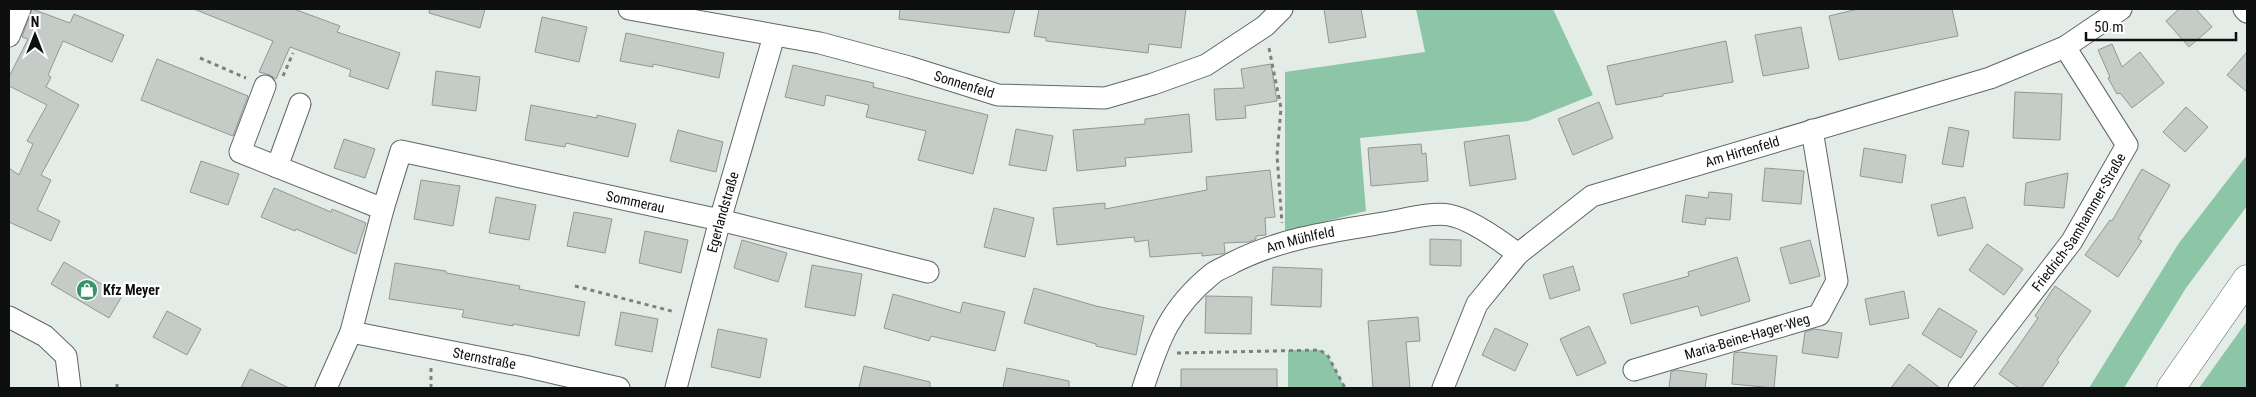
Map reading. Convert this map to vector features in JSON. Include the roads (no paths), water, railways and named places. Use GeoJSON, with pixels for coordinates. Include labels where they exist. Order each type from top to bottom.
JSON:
{"type":"FeatureCollection","features":[{"type":"Feature","properties":{"kind":"street"},"geometry":{"type":"LineString","coordinates":[[9,36],[20,9]]}},
{"type":"Feature","properties":{"kind":"street","name":"Sonnenfeld"},"geometry":{"type":"LineString","coordinates":[[629,9],[838,48],[909,67],[998,95],[1105,98],[1153,84],[1206,65],[1265,26],[1282,9]]}},
{"type":"Feature","properties":{"kind":"street","name":"Am Hirtenfeld"},"geometry":{"type":"LineString","coordinates":[[1443,388],[1477,304],[1518,254],[1592,196],[1990,78],[2065,47],[2121,9]]}},
{"type":"Feature","properties":{"kind":"street"},"geometry":{"type":"LineString","coordinates":[[2244,9],[2247,12]]}},
{"type":"Feature","properties":{"kind":"street","name":"Egerlandstraße"},"geometry":{"type":"LineString","coordinates":[[676,388],[720,220],[774,36]]}},
{"type":"Feature","properties":{"kind":"street","name":"Friedrich-Samhammer-Straße"},"geometry":{"type":"LineString","coordinates":[[1959,388],[2072,241],[2126,145],[2065,47]]}},
{"type":"Feature","properties":{"kind":"street"},"geometry":{"type":"LineString","coordinates":[[273,85],[240,152],[383,209]]}},
{"type":"Feature","properties":{"kind":"street"},"geometry":{"type":"LineString","coordinates":[[277,167],[300,104]]}},
{"type":"Feature","properties":{"kind":"street","name":"Maria-Beine-Hager-Weg"},"geometry":{"type":"LineString","coordinates":[[1634,370],[1819,315],[1837,280],[1812,130]]}},
{"type":"Feature","properties":{"kind":"street","name":"Sommerau"},"geometry":{"type":"LineString","coordinates":[[326,388],[350,332],[383,209],[402,150],[720,220],[928,272]]}},
{"type":"Feature","properties":{"kind":"street","name":"Am Mühlfeld"},"geometry":{"type":"LineString","coordinates":[[1143,388],[1163,332],[1184,301],[1214,273],[1248,255],[1330,231],[1419,217],[1449,215],[1487,232],[1518,254]]}},
{"type":"Feature","properties":{"kind":"street"},"geometry":{"type":"LineString","coordinates":[[2170,388],[2247,280]]}},
{"type":"Feature","properties":{"kind":"street"},"geometry":{"type":"LineString","coordinates":[[9,317],[45,336],[66,356],[70,388]]}},
{"type":"Feature","properties":{"kind":"street","name":"Sternstraße"},"geometry":{"type":"LineString","coordinates":[[350,332],[524,366],[618,388]]}},
{"type":"Feature","properties":{"kind":"place","name":"Kfz Meyer"},"geometry":{"type":"Point","coordinates":[87,290]}}]}
